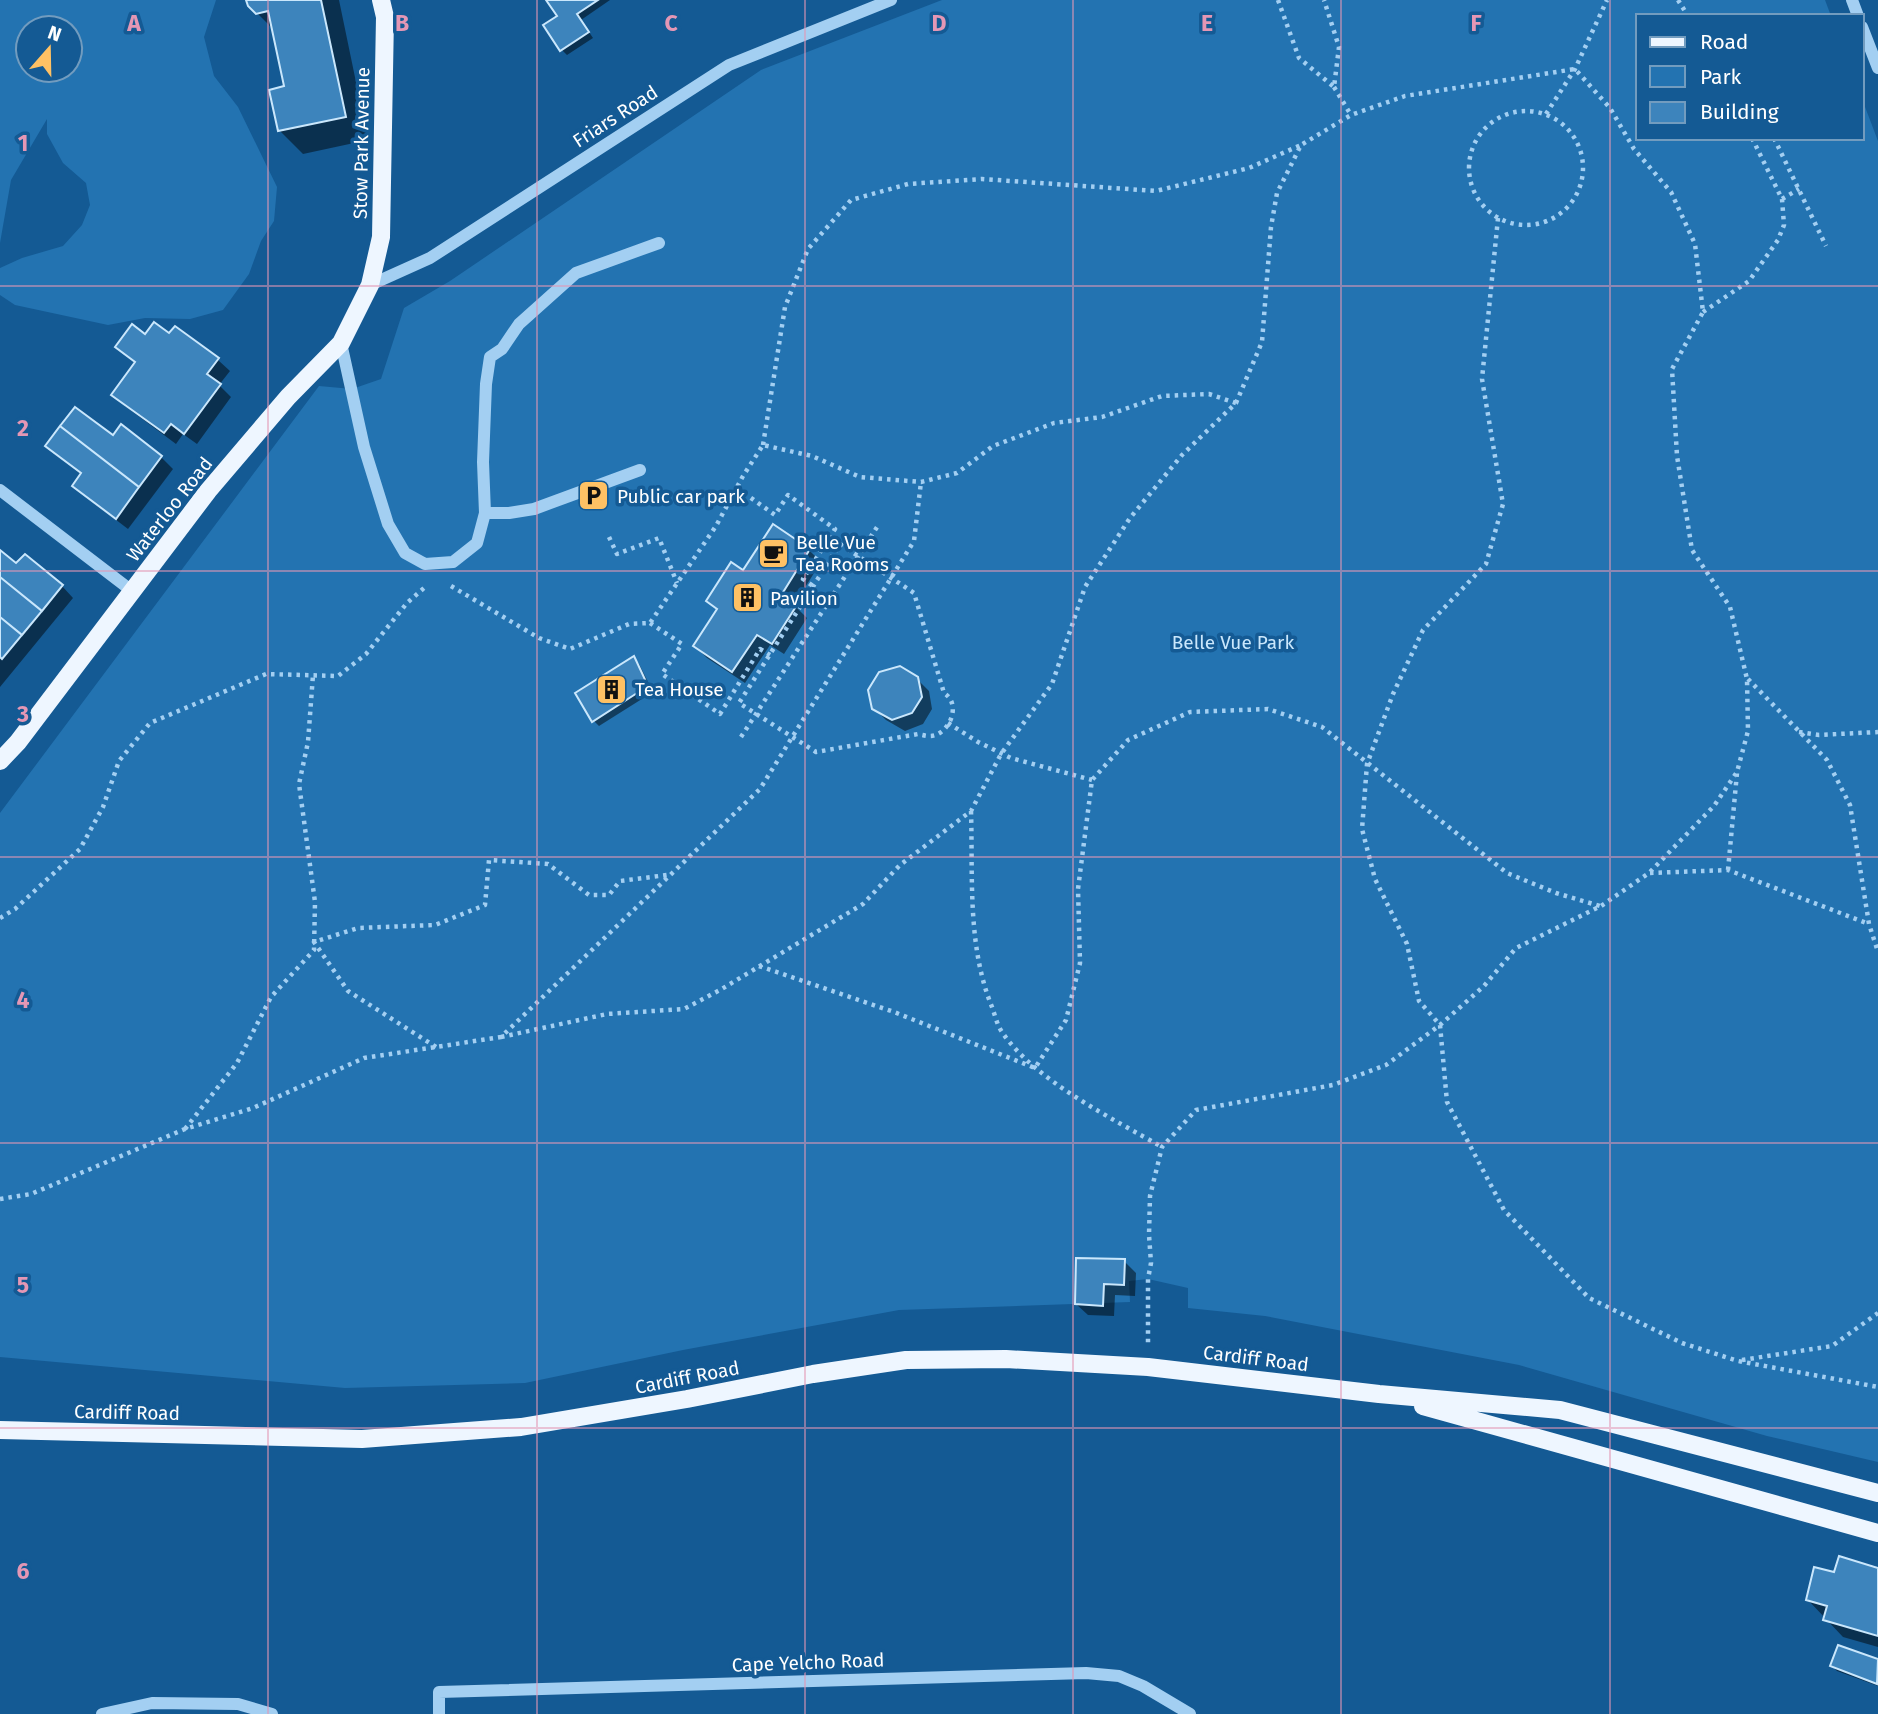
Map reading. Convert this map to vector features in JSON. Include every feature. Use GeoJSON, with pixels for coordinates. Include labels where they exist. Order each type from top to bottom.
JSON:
{"type":"FeatureCollection","features":[{"type":"Feature","properties":{"kind":"main road","name":"Stow Park Avenue"},"geometry":{"type":"LineString","coordinates":[[370,285],[381,237],[385,18],[382,0]]}},
{"type":"Feature","properties":{"kind":"main road","name":"Waterloo Road"},"geometry":{"type":"LineString","coordinates":[[0,761],[18,742],[208,491],[288,397],[341,343],[370,285]]}},
{"type":"Feature","properties":{"kind":"main road","name":"Cardiff Road"},"geometry":{"type":"LineString","coordinates":[[0,1430],[362,1439],[521,1427],[813,1374],[906,1360],[1006,1359],[1148,1367],[1379,1394],[1560,1410],[1878,1493]]}},
{"type":"Feature","properties":{"kind":"main road","name":"Cardiff Road"},"geometry":{"type":"LineString","coordinates":[[1379,1394],[1878,1533]]}},
{"type":"Feature","properties":{"kind":"street","name":"Friars Road"},"geometry":{"type":"LineString","coordinates":[[370,285],[430,258],[729,65],[891,0]]}},
{"type":"Feature","properties":{"kind":"street"},"geometry":{"type":"LineString","coordinates":[[1864,32],[1878,68]]}},
{"type":"Feature","properties":{"kind":"street"},"geometry":{"type":"LineString","coordinates":[[341,343],[364,447],[388,524],[405,553],[425,564],[453,562],[477,543],[485,513],[483,462],[486,384],[490,357],[502,349],[519,324],[576,273],[659,243]]}},
{"type":"Feature","properties":{"kind":"street"},"geometry":{"type":"LineString","coordinates":[[485,513],[534,509],[640,470]]}},
{"type":"Feature","properties":{"kind":"street"},"geometry":{"type":"LineString","coordinates":[[0,491],[132,591]]}},
{"type":"Feature","properties":{"kind":"street","name":"Cape Yelcho Road"},"geometry":{"type":"LineString","coordinates":[[439,1714],[439,1692],[1086,1673],[1119,1676],[1143,1686],[1190,1714]]}},
{"type":"Feature","properties":{"kind":"street"},"geometry":{"type":"LineString","coordinates":[[102,1714],[152,1703],[238,1704],[272,1714]]}},
{"type":"Feature","properties":{"kind":"path"},"geometry":{"type":"LineString","coordinates":[[1278,0],[1299,58],[1334,87],[1351,115]]}},
{"type":"Feature","properties":{"kind":"path"},"geometry":{"type":"LineString","coordinates":[[1324,0],[1339,47],[1334,87]]}},
{"type":"Feature","properties":{"kind":"path"},"geometry":{"type":"LineString","coordinates":[[1546,114],[1575,69],[1607,0]]}},
{"type":"Feature","properties":{"kind":"path"},"geometry":{"type":"LineString","coordinates":[[650,623],[716,526],[764,445],[785,307],[808,249],[851,200],[908,184],[982,178],[1156,191],[1249,168],[1301,145],[1351,115],[1405,96],[1575,69]]}},
{"type":"Feature","properties":{"kind":"path"},"geometry":{"type":"LineString","coordinates":[[1575,69],[1610,108],[1634,149],[1671,192],[1695,244],[1703,312]]}},
{"type":"Feature","properties":{"kind":"path"},"geometry":{"type":"LineString","coordinates":[[1526,111],[1546,114],[1560,122],[1573,136],[1577,145],[1583,171],[1578,190],[1571,203],[1556,216],[1538,223],[1522,225],[1498,218],[1486,210],[1472,188],[1469,171],[1471,151],[1477,138],[1491,123],[1506,114],[1526,111]]}},
{"type":"Feature","properties":{"kind":"path"},"geometry":{"type":"LineString","coordinates":[[1728,870],[1737,772],[1748,731],[1747,679],[1730,607],[1692,550],[1677,456],[1672,369],[1703,312],[1749,281],[1778,240],[1784,225],[1782,199],[1753,140]]}},
{"type":"Feature","properties":{"kind":"path"},"geometry":{"type":"LineString","coordinates":[[1775,140],[1826,246]]}},
{"type":"Feature","properties":{"kind":"path"},"geometry":{"type":"LineString","coordinates":[[0,1199],[31,1194],[185,1129],[253,1108],[364,1058],[501,1037],[607,1014],[684,1009],[863,904],[900,865],[971,811],[1001,754],[1052,684],[1085,587],[1130,518],[1182,454],[1236,403],[1262,342],[1271,227],[1277,193],[1301,145]]}},
{"type":"Feature","properties":{"kind":"path"},"geometry":{"type":"LineString","coordinates":[[1782,199],[1799,190]]}},
{"type":"Feature","properties":{"kind":"path"},"geometry":{"type":"LineString","coordinates":[[1498,218],[1482,379],[1503,504],[1486,564],[1423,630],[1393,694],[1367,764],[1362,829],[1375,879],[1408,944],[1419,1001],[1440,1025],[1447,1102],[1504,1210],[1589,1298],[1682,1343],[1738,1361],[1878,1387]]}},
{"type":"Feature","properties":{"kind":"path"},"geometry":{"type":"LineString","coordinates":[[764,445],[812,456],[860,477],[921,482],[957,473],[993,446],[1054,423],[1102,418],[1162,396],[1209,394],[1236,403]]}},
{"type":"Feature","properties":{"kind":"path"},"geometry":{"type":"LineString","coordinates":[[501,1037],[760,789],[914,541],[921,482]]}},
{"type":"Feature","properties":{"kind":"path"},"geometry":{"type":"LineString","coordinates":[[737,488],[775,514],[788,495],[835,528],[803,579],[813,586]]}},
{"type":"Feature","properties":{"kind":"path"},"geometry":{"type":"LineString","coordinates":[[741,737],[878,524]]}},
{"type":"Feature","properties":{"kind":"path"},"geometry":{"type":"LineString","coordinates":[[609,537],[617,554],[659,537],[677,584]]}},
{"type":"Feature","properties":{"kind":"path"},"geometry":{"type":"LineString","coordinates":[[840,544],[893,578],[914,593],[944,693],[952,698],[954,705],[948,723],[941,732],[931,737],[918,734],[816,752],[739,703],[840,544]]}},
{"type":"Feature","properties":{"kind":"path"},"geometry":{"type":"LineString","coordinates":[[446,583],[539,638],[570,649],[629,624],[650,623],[682,644],[662,674],[720,715],[760,649],[770,655]]}},
{"type":"Feature","properties":{"kind":"path"},"geometry":{"type":"LineString","coordinates":[[0,918],[15,909],[80,849],[103,807],[120,761],[150,723],[266,674],[338,676],[366,654],[407,603],[427,586]]}},
{"type":"Feature","properties":{"kind":"path"},"geometry":{"type":"LineString","coordinates":[[185,1129],[237,1063],[271,997],[314,950],[316,902],[299,784],[308,741],[313,675]]}},
{"type":"Feature","properties":{"kind":"path"},"geometry":{"type":"LineString","coordinates":[[1747,679],[1827,760],[1850,805],[1869,924],[1878,952]]}},
{"type":"Feature","properties":{"kind":"path"},"geometry":{"type":"LineString","coordinates":[[1035,1068],[1066,1020],[1080,963],[1078,889],[1092,780],[1128,740],[1190,712],[1268,709],[1322,727],[1507,873],[1556,893],[1601,906]]}},
{"type":"Feature","properties":{"kind":"path"},"geometry":{"type":"LineString","coordinates":[[948,723],[1011,758],[1092,780]]}},
{"type":"Feature","properties":{"kind":"path"},"geometry":{"type":"LineString","coordinates":[[1799,732],[1819,735],[1878,732]]}},
{"type":"Feature","properties":{"kind":"path"},"geometry":{"type":"LineString","coordinates":[[1148,1367],[1150,1196],[1162,1147],[1196,1110],[1333,1085],[1386,1065],[1440,1025],[1484,986],[1516,948],[1601,906],[1649,873],[1714,806],[1737,772]]}},
{"type":"Feature","properties":{"kind":"path"},"geometry":{"type":"LineString","coordinates":[[971,811],[973,923],[982,982],[1002,1031],[1035,1068]]}},
{"type":"Feature","properties":{"kind":"path"},"geometry":{"type":"LineString","coordinates":[[314,942],[358,928],[435,925],[485,905],[489,860],[548,864],[589,895],[609,895],[620,881],[668,875]]}},
{"type":"Feature","properties":{"kind":"path"},"geometry":{"type":"LineString","coordinates":[[1649,873],[1728,870],[1869,924]]}},
{"type":"Feature","properties":{"kind":"path"},"geometry":{"type":"LineString","coordinates":[[314,942],[348,991],[436,1047]]}},
{"type":"Feature","properties":{"kind":"path"},"geometry":{"type":"LineString","coordinates":[[758,966],[894,1012],[1035,1068],[1100,1112],[1162,1147]]}},
{"type":"Feature","properties":{"kind":"path"},"geometry":{"type":"LineString","coordinates":[[0,1192],[11,1198]]}},
{"type":"Feature","properties":{"kind":"path"},"geometry":{"type":"LineString","coordinates":[[1738,1361],[1832,1346],[1878,1313]]}},
{"type":"Feature","properties":{"kind":"green space"},"geometry":{"type":"Polygon","coordinates":[[[0,0],[216,0],[204,37],[214,76],[238,107],[277,187],[274,221],[261,241],[249,274],[223,310],[190,319],[145,318],[108,325],[15,305],[0,295],[0,268],[22,258],[63,246],[82,225],[90,205],[86,183],[63,163],[47,134],[47,119],[11,180],[0,243],[0,0]]]}},
{"type":"Feature","properties":{"kind":"green space","name":"Belle Vue Park"},"geometry":{"type":"Polygon","coordinates":[[[942,0],[1825,0],[1830,14],[1636,14],[1636,140],[1864,140],[1864,104],[1878,141],[1878,1462],[1767,1436],[1519,1365],[1265,1316],[1188,1308],[1188,1288],[1148,1279],[1129,1281],[1130,1302],[899,1310],[683,1350],[525,1383],[345,1388],[0,1357],[0,813],[319,386],[352,389],[381,379],[404,308],[450,281],[761,70],[942,0]]]}},
{"type":"Feature","properties":{"kind":"building"},"geometry":{"type":"Polygon","coordinates":[[[246,0],[321,0],[346,117],[278,131],[269,90],[284,86],[268,11],[256,14],[246,0]]]}},
{"type":"Feature","properties":{"kind":"building"},"geometry":{"type":"Polygon","coordinates":[[[546,0],[598,0],[577,14],[589,32],[560,51],[543,25],[557,16],[546,0]]]}},
{"type":"Feature","properties":{"kind":"building"},"geometry":{"type":"Polygon","coordinates":[[[154,322],[169,333],[175,326],[219,358],[207,374],[221,384],[184,434],[171,424],[164,433],[111,395],[135,362],[115,347],[132,324],[145,334],[154,322]]]}},
{"type":"Feature","properties":{"kind":"building"},"geometry":{"type":"Polygon","coordinates":[[[75,407],[113,435],[121,424],[162,456],[139,487],[60,426],[75,407]]]}},
{"type":"Feature","properties":{"kind":"building"},"geometry":{"type":"Polygon","coordinates":[[[60,426],[139,487],[116,519],[72,486],[81,473],[45,446],[60,426]]]}},
{"type":"Feature","properties":{"kind":"building","name":"Pavilion"},"geometry":{"type":"Polygon","coordinates":[[[773,524],[810,549],[782,594],[797,605],[772,644],[757,635],[732,672],[693,646],[717,609],[706,601],[731,562],[743,570],[773,524]]]}},
{"type":"Feature","properties":{"kind":"building"},"geometry":{"type":"Polygon","coordinates":[[[0,550],[16,563],[25,554],[63,585],[42,611],[0,577],[0,550]]]}},
{"type":"Feature","properties":{"kind":"building"},"geometry":{"type":"Polygon","coordinates":[[[0,577],[42,611],[22,635],[0,617],[0,577]]]}},
{"type":"Feature","properties":{"kind":"building"},"geometry":{"type":"Polygon","coordinates":[[[0,617],[22,635],[2,659],[0,657],[0,617]]]}},
{"type":"Feature","properties":{"kind":"building","name":"Tea House"},"geometry":{"type":"Polygon","coordinates":[[[634,656],[648,686],[592,722],[575,693],[634,656]]]}},
{"type":"Feature","properties":{"kind":"building"},"geometry":{"type":"Polygon","coordinates":[[[900,666],[918,677],[922,697],[912,713],[892,720],[872,709],[868,690],[879,672],[900,666]]]}},
{"type":"Feature","properties":{"kind":"building"},"geometry":{"type":"Polygon","coordinates":[[[1076,1258],[1125,1259],[1124,1285],[1104,1284],[1103,1306],[1075,1304],[1076,1258]]]}},
{"type":"Feature","properties":{"kind":"building"},"geometry":{"type":"Polygon","coordinates":[[[1839,1556],[1878,1568],[1878,1636],[1823,1620],[1827,1606],[1806,1600],[1814,1567],[1834,1572],[1839,1556]]]}},
{"type":"Feature","properties":{"kind":"building"},"geometry":{"type":"Polygon","coordinates":[[[1838,1645],[1878,1659],[1877,1684],[1830,1666],[1838,1645]]]}},
{"type":"Feature","properties":{"kind":"place","name":"Public car park"},"geometry":{"type":"Point","coordinates":[594,496]}},
{"type":"Feature","properties":{"kind":"place","name":"Belle Vue Tea Rooms"},"geometry":{"type":"Point","coordinates":[773,553]}},
{"type":"Feature","properties":{"kind":"place","name":"Pavilion"},"geometry":{"type":"Point","coordinates":[747,598]}},
{"type":"Feature","properties":{"kind":"place","name":"Tea House"},"geometry":{"type":"Point","coordinates":[612,689]}}]}
